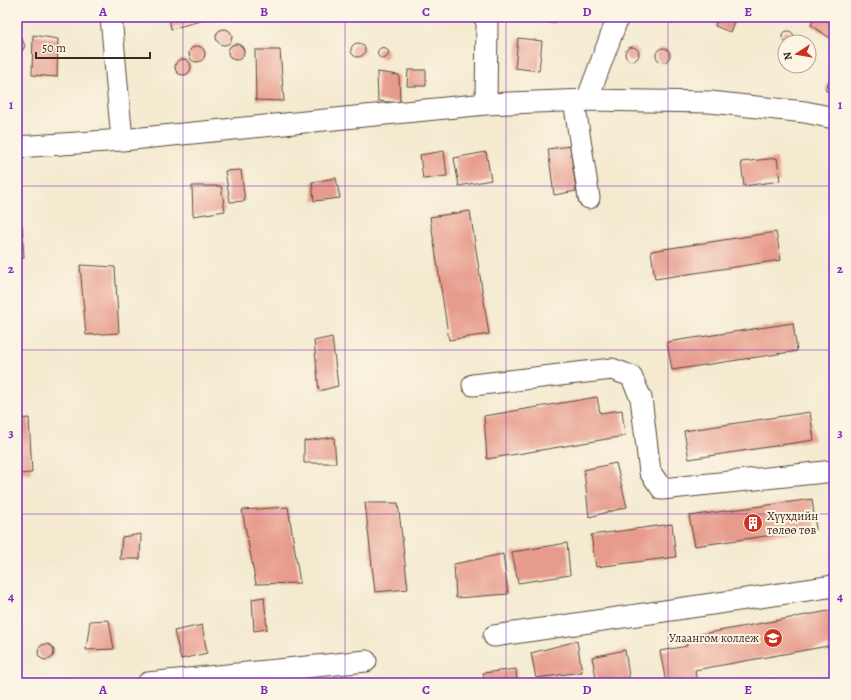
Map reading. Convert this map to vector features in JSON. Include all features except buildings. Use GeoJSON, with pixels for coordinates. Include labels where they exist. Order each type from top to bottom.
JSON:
{"type":"FeatureCollection","features":[{"type":"Feature","properties":{"kind":"street"},"geometry":{"type":"LineString","coordinates":[[111,17],[122,140]]}},
{"type":"Feature","properties":{"kind":"street"},"geometry":{"type":"LineString","coordinates":[[484,17],[487,21],[486,104]]}},
{"type":"Feature","properties":{"kind":"street"},"geometry":{"type":"LineString","coordinates":[[589,198],[581,100],[618,17]]}},
{"type":"Feature","properties":{"kind":"street"},"geometry":{"type":"LineString","coordinates":[[17,147],[122,140],[486,104],[581,100],[710,102],[805,112],[834,118]]}},
{"type":"Feature","properties":{"kind":"street"},"geometry":{"type":"LineString","coordinates":[[473,385],[612,369],[631,376],[641,398],[650,472],[662,489],[834,471]]}},
{"type":"Feature","properties":{"kind":"street"},"geometry":{"type":"LineString","coordinates":[[494,636],[834,586]]}},
{"type":"Feature","properties":{"kind":"street"},"geometry":{"type":"LineString","coordinates":[[148,683],[196,680],[366,661]]}},
{"type":"Feature","properties":{"kind":"place","name":"Хүүхдийн төлөө төв"},"geometry":{"type":"Point","coordinates":[753,523]}},
{"type":"Feature","properties":{"kind":"place","name":"Улаангом коллеж"},"geometry":{"type":"Point","coordinates":[773,638]}}]}
